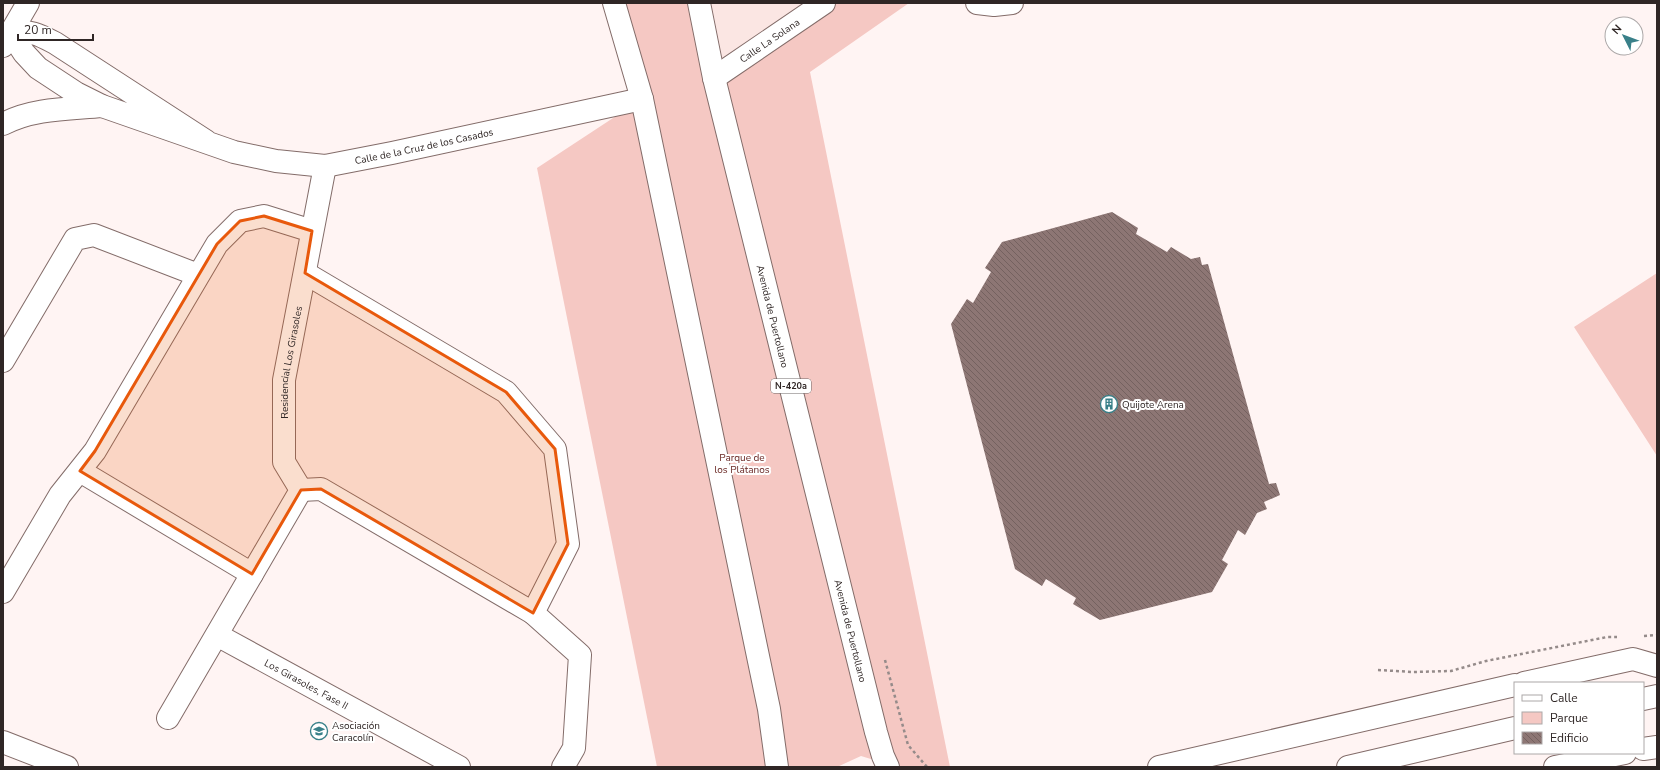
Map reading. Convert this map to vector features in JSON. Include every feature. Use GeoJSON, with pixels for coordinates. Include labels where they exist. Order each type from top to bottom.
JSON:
{"type":"FeatureCollection","features":[{"type":"Feature","properties":{"kind":"main road"},"geometry":{"type":"LineString","coordinates":[[7,39],[28,3]]}},
{"type":"Feature","properties":{"kind":"main road"},"geometry":{"type":"LineString","coordinates":[[614,3],[642,99],[769,709],[777,767]]}},
{"type":"Feature","properties":{"kind":"main road","name":"Avenida de Puertollano"},"geometry":{"type":"LineString","coordinates":[[698,3],[714,78],[876,732],[888,767]]}},
{"type":"Feature","properties":{"kind":"main road","name":"Calle La Solana"},"geometry":{"type":"LineString","coordinates":[[714,78],[824,3]]}},
{"type":"Feature","properties":{"kind":"main road"},"geometry":{"type":"LineString","coordinates":[[978,3],[994,5],[1012,3]]}},
{"type":"Feature","properties":{"kind":"main road"},"geometry":{"type":"LineString","coordinates":[[7,39],[24,31],[41,35],[206,141]]}},
{"type":"Feature","properties":{"kind":"main road"},"geometry":{"type":"LineString","coordinates":[[7,39],[24,53],[38,68],[76,93],[102,106],[176,133],[206,141]]}},
{"type":"Feature","properties":{"kind":"main road","name":"Calle de la Cruz de los Casados"},"geometry":{"type":"LineString","coordinates":[[206,141],[234,152],[276,161],[325,166],[642,99]]}},
{"type":"Feature","properties":{"kind":"main road"},"geometry":{"type":"LineString","coordinates":[[3,124],[12,119],[39,112],[102,106]]}},
{"type":"Feature","properties":{"kind":"main road","name":"Residencial Los Girasoles"},"geometry":{"type":"LineString","coordinates":[[301,490],[284,462],[284,380],[325,166]]}},
{"type":"Feature","properties":{"kind":"main road"},"geometry":{"type":"LineString","coordinates":[[3,592],[60,495],[95,451],[217,244],[240,222],[264,216],[312,231]]}},
{"type":"Feature","properties":{"kind":"main road"},"geometry":{"type":"LineString","coordinates":[[3,361],[74,239],[94,236],[198,275]]}},
{"type":"Feature","properties":{"kind":"main road"},"geometry":{"type":"LineString","coordinates":[[305,273],[506,392],[555,449],[568,544],[533,614]]}},
{"type":"Feature","properties":{"kind":"main road"},"geometry":{"type":"LineString","coordinates":[[80,470],[252,574]]}},
{"type":"Feature","properties":{"kind":"main road"},"geometry":{"type":"LineString","coordinates":[[168,718],[301,490],[321,488],[533,614],[580,655],[574,748],[563,767]]}},
{"type":"Feature","properties":{"kind":"main road","name":"Los Girasoles, Fase II"},"geometry":{"type":"LineString","coordinates":[[217,635],[459,767]]}},
{"type":"Feature","properties":{"kind":"main road"},"geometry":{"type":"LineString","coordinates":[[1529,682],[1633,659],[1657,666]]}},
{"type":"Feature","properties":{"kind":"main road"},"geometry":{"type":"LineString","coordinates":[[1159,767],[1514,685]]}},
{"type":"Feature","properties":{"kind":"main road"},"geometry":{"type":"LineString","coordinates":[[1644,699],[1657,696]]}},
{"type":"Feature","properties":{"kind":"main road"},"geometry":{"type":"LineString","coordinates":[[1348,767],[1514,728]]}},
{"type":"Feature","properties":{"kind":"main road"},"geometry":{"type":"LineString","coordinates":[[3,742],[67,767]]}},
{"type":"Feature","properties":{"kind":"main road"},"geometry":{"type":"LineString","coordinates":[[1644,749],[1657,746]]}},
{"type":"Feature","properties":{"kind":"main road"},"geometry":{"type":"LineString","coordinates":[[1555,767],[1620,754]]}},
{"type":"Feature","properties":{"kind":"path"},"geometry":{"type":"LineString","coordinates":[[1643,636],[1657,635]]}},
{"type":"Feature","properties":{"kind":"path"},"geometry":{"type":"LineString","coordinates":[[1378,670],[1413,672],[1451,671],[1486,661],[1529,652],[1607,637],[1621,636]]}},
{"type":"Feature","properties":{"kind":"highlighted area"},"geometry":{"type":"Polygon","coordinates":[[[264,216],[312,231],[305,273],[506,392],[555,449],[568,544],[533,613],[321,489],[301,490],[252,574],[80,471],[95,451],[217,244],[240,221],[264,216]]]}},
{"type":"Feature","properties":{"kind":"shaded area"},"geometry":{"type":"Polygon","coordinates":[[[699,3],[821,3],[714,78],[699,3]]]}},
{"type":"Feature","properties":{"kind":"green space","name":"Parque de los Plátanos"},"geometry":{"type":"Polygon","coordinates":[[[616,3],[697,3],[714,78],[824,3],[909,3],[810,72],[950,767],[897,767],[861,756],[837,767],[657,767],[537,168],[642,99],[616,3]]]}},
{"type":"Feature","properties":{"kind":"green space"},"geometry":{"type":"Polygon","coordinates":[[[1657,273],[1657,456],[1574,327],[1657,273]]]}},
{"type":"Feature","properties":{"kind":"building","name":"Quijote Arena"},"geometry":{"type":"Polygon","coordinates":[[[1112,212],[1138,228],[1136,234],[1167,252],[1171,247],[1191,259],[1200,257],[1202,265],[1208,264],[1269,484],[1276,483],[1280,495],[1264,502],[1267,509],[1257,513],[1245,535],[1238,530],[1222,560],[1228,564],[1212,592],[1100,620],[1073,604],[1076,598],[1046,579],[1042,586],[1015,569],[951,324],[967,299],[973,303],[991,272],[985,268],[1002,242],[1112,212]]]}},
{"type":"Feature","properties":{"kind":"place","name":"Quijote Arena"},"geometry":{"type":"Point","coordinates":[1109,404]}},
{"type":"Feature","properties":{"kind":"place","name":"Asociación Caracolín"},"geometry":{"type":"Point","coordinates":[319,731]}}]}
